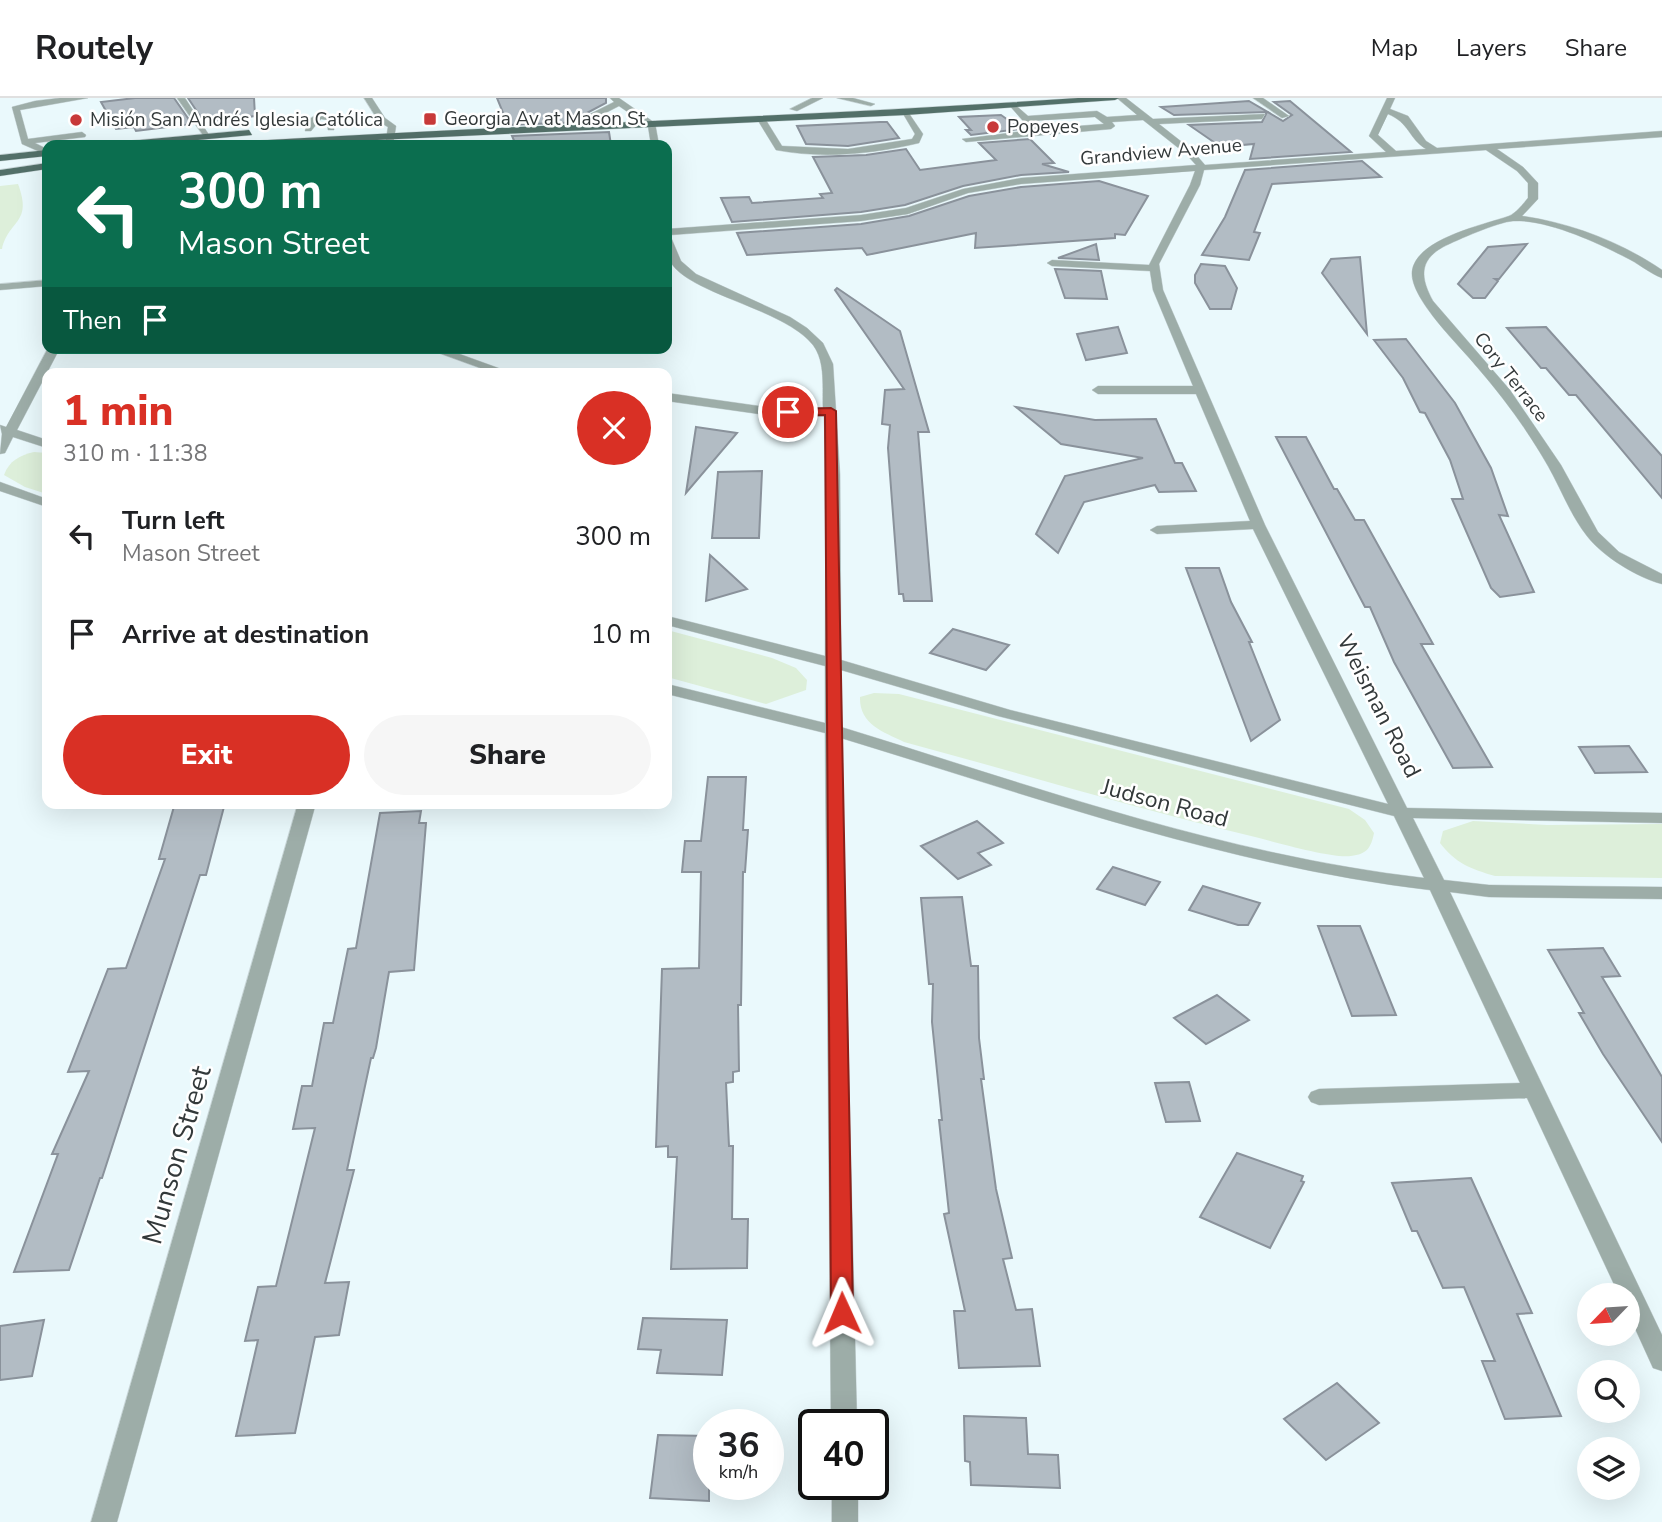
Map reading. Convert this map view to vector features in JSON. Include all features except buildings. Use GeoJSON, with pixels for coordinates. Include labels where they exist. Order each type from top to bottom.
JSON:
{"type":"FeatureCollection","features":[{"type":"Feature","properties":{"kind":"main road"},"geometry":{"type":"LineString","coordinates":[[286,140],[391,130],[979,98]]}},
{"type":"Feature","properties":{"kind":"main road"},"geometry":{"type":"LineString","coordinates":[[303,130],[652,125],[905,112],[1013,105],[1025,101],[1115,98]]}},
{"type":"Feature","properties":{"kind":"main road"},"geometry":{"type":"LineString","coordinates":[[172,140],[255,133]]}},
{"type":"Feature","properties":{"kind":"main road"},"geometry":{"type":"LineString","coordinates":[[0,158],[42,153]]}},
{"type":"Feature","properties":{"kind":"main road"},"geometry":{"type":"LineString","coordinates":[[0,173],[42,167]]}},
{"type":"Feature","properties":{"kind":"street"},"geometry":{"type":"LineString","coordinates":[[42,150],[25,142],[15,109],[35,103],[84,98]]}},
{"type":"Feature","properties":{"kind":"street"},"geometry":{"type":"LineString","coordinates":[[181,98],[208,136]]}},
{"type":"Feature","properties":{"kind":"street"},"geometry":{"type":"LineString","coordinates":[[368,98],[391,130],[390,140]]}},
{"type":"Feature","properties":{"kind":"street"},"geometry":{"type":"LineString","coordinates":[[794,109],[819,98]]}},
{"type":"Feature","properties":{"kind":"street"},"geometry":{"type":"LineString","coordinates":[[841,98],[871,104]]}},
{"type":"Feature","properties":{"kind":"street"},"geometry":{"type":"LineString","coordinates":[[1052,263],[1154,268],[1195,185],[1201,166],[1189,152],[1121,98]]}},
{"type":"Feature","properties":{"kind":"street"},"geometry":{"type":"LineString","coordinates":[[1257,98],[1285,116]]}},
{"type":"Feature","properties":{"kind":"street"},"geometry":{"type":"LineString","coordinates":[[1391,98],[1373,136],[1394,153]]}},
{"type":"Feature","properties":{"kind":"street"},"geometry":{"type":"LineString","coordinates":[[587,119],[617,100],[652,125],[654,140]]}},
{"type":"Feature","properties":{"kind":"street"},"geometry":{"type":"LineString","coordinates":[[303,130],[319,116],[320,105]]}},
{"type":"Feature","properties":{"kind":"street"},"geometry":{"type":"LineString","coordinates":[[1013,105],[1037,132]]}},
{"type":"Feature","properties":{"kind":"street"},"geometry":{"type":"LineString","coordinates":[[1386,110],[1405,118],[1423,144],[1434,150]]}},
{"type":"Feature","properties":{"kind":"street"},"geometry":{"type":"LineString","coordinates":[[761,119],[779,148],[813,153],[898,146],[916,141],[919,134],[905,112]]}},
{"type":"Feature","properties":{"kind":"street"},"geometry":{"type":"LineString","coordinates":[[965,139],[1111,126],[1097,114],[1025,119]]}},
{"type":"Feature","properties":{"kind":"street"},"geometry":{"type":"LineString","coordinates":[[319,116],[331,119],[331,128]]}},
{"type":"Feature","properties":{"kind":"street"},"geometry":{"type":"LineString","coordinates":[[1105,120],[1262,116]]}},
{"type":"Feature","properties":{"kind":"street","name":"Grandview Avenue"},"geometry":{"type":"LineString","coordinates":[[672,235],[861,218],[908,211],[999,183],[1662,134]]}},
{"type":"Feature","properties":{"kind":"street"},"geometry":{"type":"LineString","coordinates":[[25,142],[82,135]]}},
{"type":"Feature","properties":{"kind":"street"},"geometry":{"type":"LineString","coordinates":[[1488,147],[1520,169],[1533,183],[1532,200],[1514,218]]}},
{"type":"Feature","properties":{"kind":"street"},"geometry":{"type":"LineString","coordinates":[[1514,218],[1567,231],[1614,247],[1643,261],[1662,275]]}},
{"type":"Feature","properties":{"kind":"street","name":"Cory Terrace"},"geometry":{"type":"LineString","coordinates":[[1514,218],[1436,246],[1425,254],[1417,270],[1420,290],[1506,393],[1555,465],[1592,534],[1614,555],[1662,580]]}},
{"type":"Feature","properties":{"kind":"street"},"geometry":{"type":"LineString","coordinates":[[672,250],[676,262],[692,276],[803,330],[819,345],[828,364],[831,411],[844,1409]]}},
{"type":"Feature","properties":{"kind":"street","name":"Weisman Road"},"geometry":{"type":"LineString","coordinates":[[1154,268],[1158,290],[1258,525],[1438,885],[1662,1361]]}},
{"type":"Feature","properties":{"kind":"street"},"geometry":{"type":"LineString","coordinates":[[0,288],[42,284]]}},
{"type":"Feature","properties":{"kind":"street"},"geometry":{"type":"LineString","coordinates":[[450,354],[491,368]]}},
{"type":"Feature","properties":{"kind":"street"},"geometry":{"type":"LineString","coordinates":[[0,450],[5,431],[42,368]]}},
{"type":"Feature","properties":{"kind":"street"},"geometry":{"type":"LineString","coordinates":[[1098,390],[1200,390]]}},
{"type":"Feature","properties":{"kind":"street"},"geometry":{"type":"LineString","coordinates":[[672,398],[760,411],[831,411]]}},
{"type":"Feature","properties":{"kind":"street"},"geometry":{"type":"LineString","coordinates":[[5,431],[42,442]]}},
{"type":"Feature","properties":{"kind":"street"},"geometry":{"type":"LineString","coordinates":[[0,485],[42,501]]}},
{"type":"Feature","properties":{"kind":"street"},"geometry":{"type":"LineString","coordinates":[[1157,530],[1258,525]]}},
{"type":"Feature","properties":{"kind":"street","name":"Judson Road"},"geometry":{"type":"LineString","coordinates":[[672,622],[833,663],[1004,713],[1403,813],[1662,818]]}},
{"type":"Feature","properties":{"kind":"street","name":"Judson Road"},"geometry":{"type":"LineString","coordinates":[[672,690],[833,730],[1192,839],[1386,879],[1489,891],[1662,892]]}},
{"type":"Feature","properties":{"kind":"street","name":"Munson Street"},"geometry":{"type":"LineString","coordinates":[[104,1522],[305,809]]}},
{"type":"Feature","properties":{"kind":"street"},"geometry":{"type":"LineString","coordinates":[[1319,1097],[1535,1090]]}},
{"type":"Feature","properties":{"kind":"street"},"geometry":{"type":"LineString","coordinates":[[845,1500],[845,1522]]}},
{"type":"Feature","properties":{"kind":"green space"},"geometry":{"type":"Polygon","coordinates":[[[18,184],[23,207],[0,249],[0,186],[18,184]]]}},
{"type":"Feature","properties":{"kind":"green space"},"geometry":{"type":"Polygon","coordinates":[[[42,453],[42,492],[25,487],[4,475],[16,459],[42,453]]]}},
{"type":"Feature","properties":{"kind":"green space"},"geometry":{"type":"Polygon","coordinates":[[[672,631],[772,658],[796,668],[807,680],[806,690],[766,704],[672,678],[672,631]]]}},
{"type":"Feature","properties":{"kind":"green space"},"geometry":{"type":"Polygon","coordinates":[[[874,693],[899,694],[1349,809],[1365,820],[1374,833],[1373,838],[1370,846],[1361,854],[1342,856],[1317,852],[1164,814],[904,742],[874,726],[864,714],[860,697],[874,693]]]}},
{"type":"Feature","properties":{"kind":"green space"},"geometry":{"type":"Polygon","coordinates":[[[1473,821],[1547,825],[1662,824],[1662,878],[1495,876],[1478,871],[1452,856],[1440,843],[1443,831],[1473,821]]]}},
{"type":"Feature","properties":{"kind":"place","name":"Georgia Av at Mason St"},"geometry":{"type":"Point","coordinates":[430,119]}},
{"type":"Feature","properties":{"kind":"place","name":"Misión San Andrés Iglesia Católica"},"geometry":{"type":"Point","coordinates":[76,120]}},
{"type":"Feature","properties":{"kind":"place","name":"Popeyes"},"geometry":{"type":"Point","coordinates":[993,127]}},
{"type":"Feature","properties":{"kind":"route"},"geometry":{"type":"LineString","coordinates":[[788,412],[831,411],[833,758],[842,1313]]}}]}
